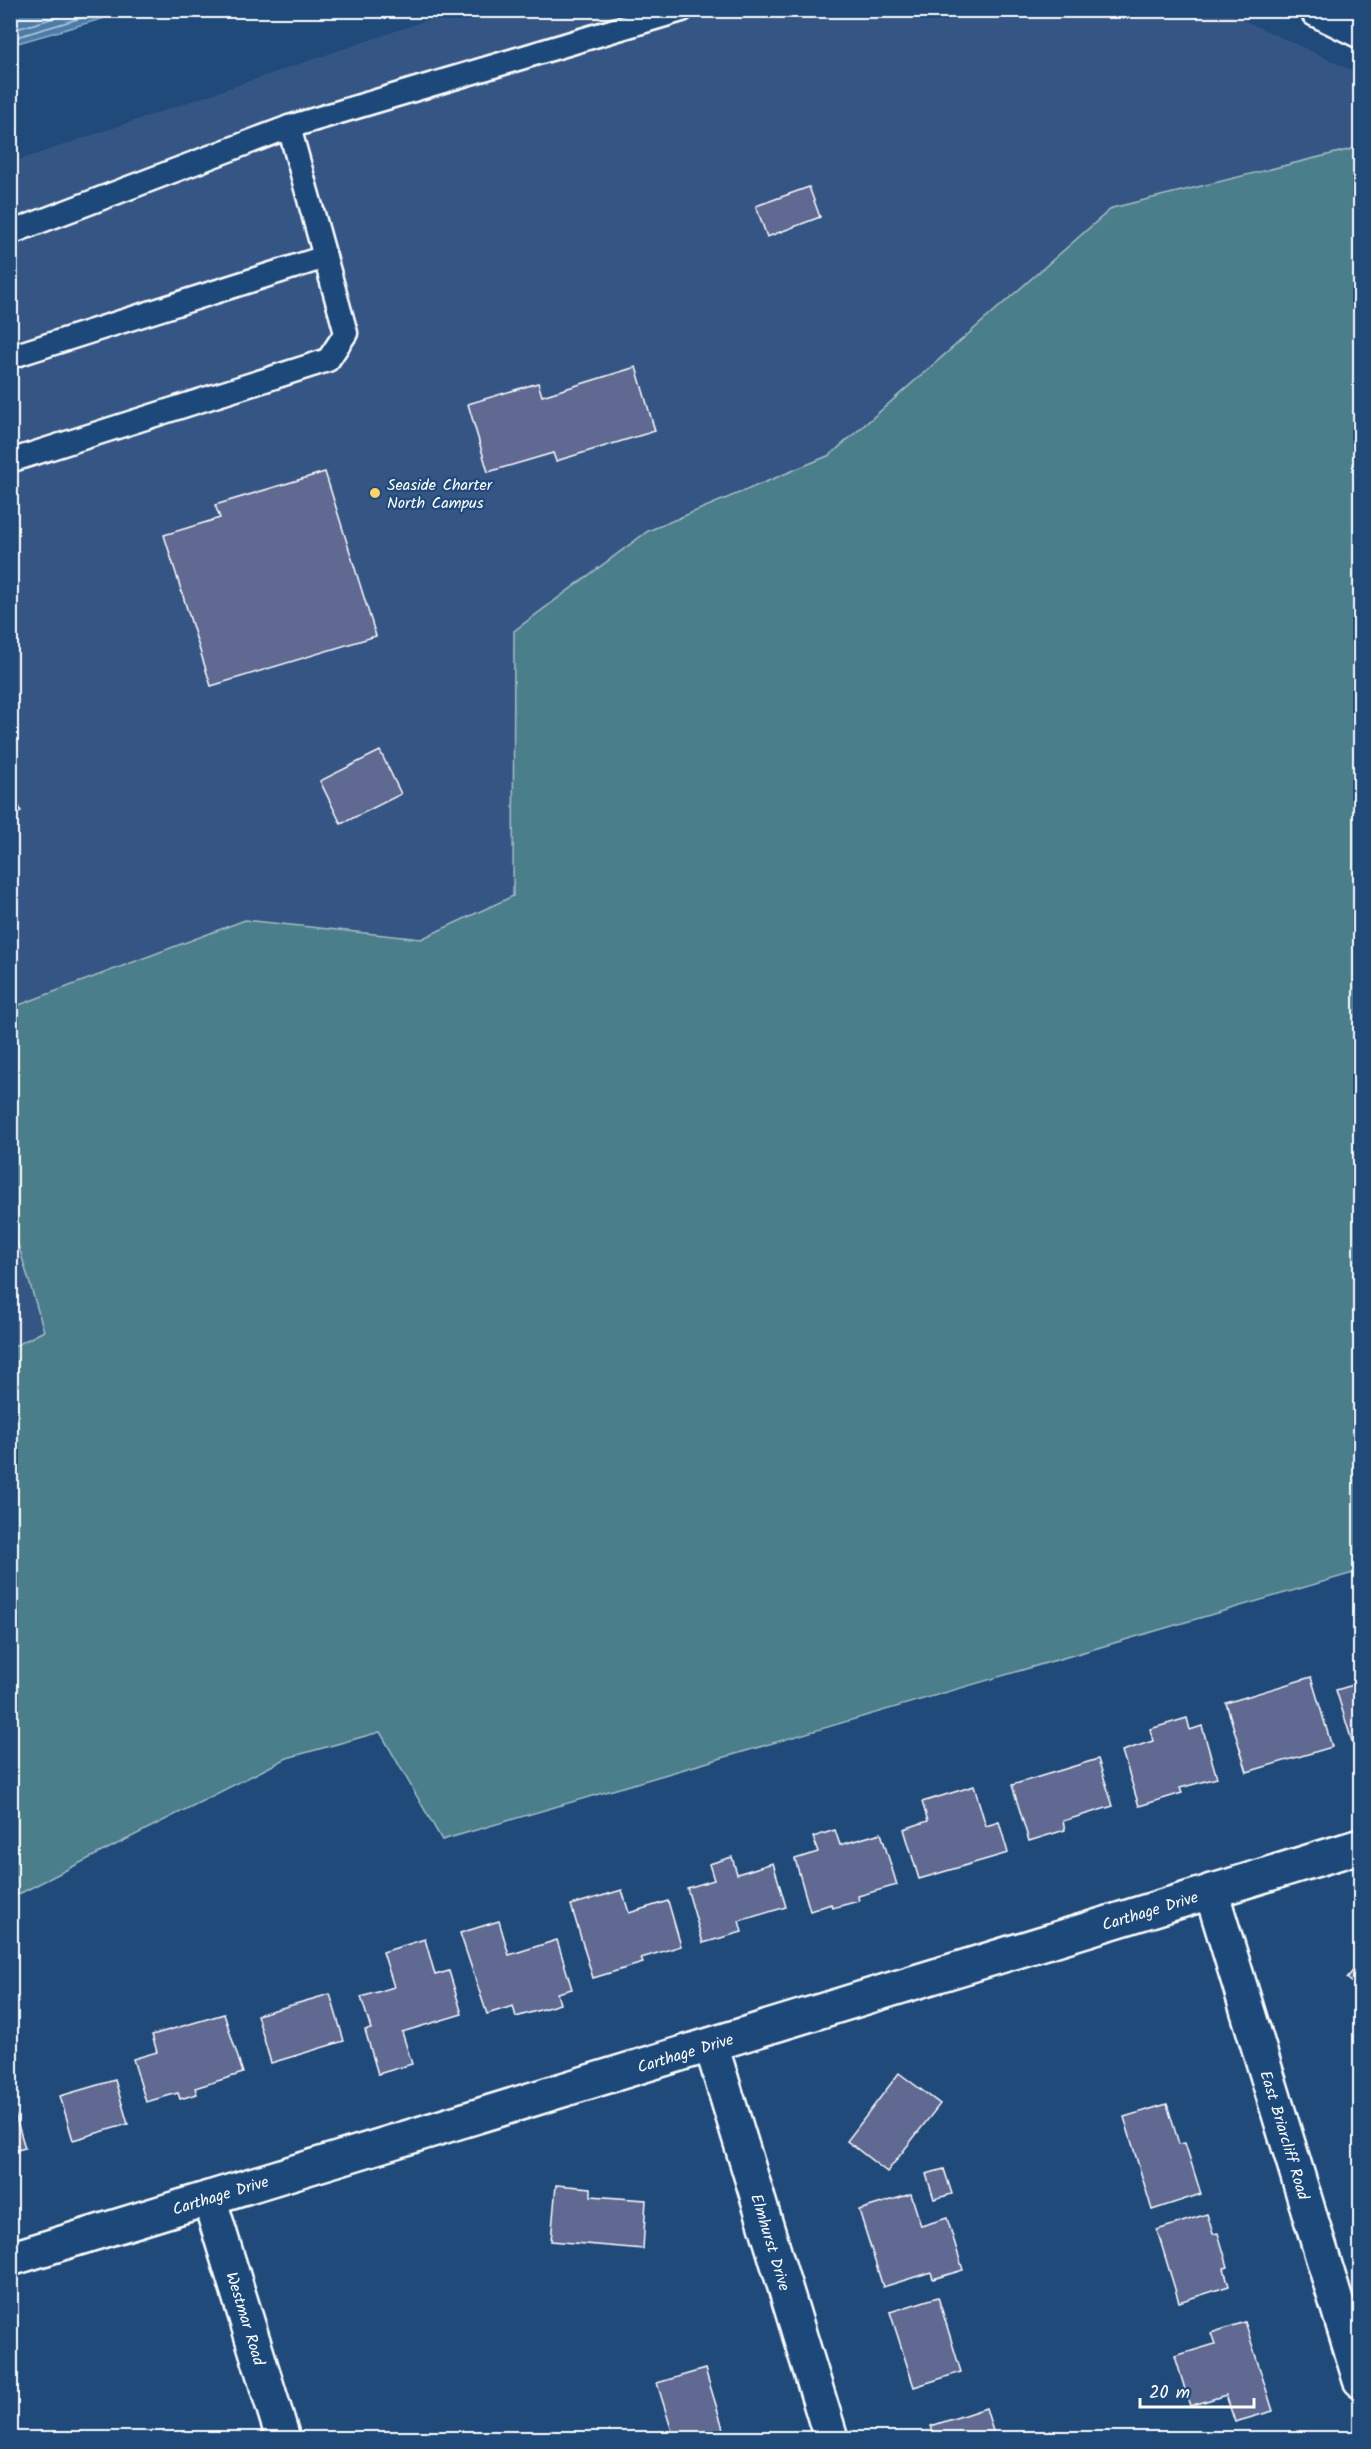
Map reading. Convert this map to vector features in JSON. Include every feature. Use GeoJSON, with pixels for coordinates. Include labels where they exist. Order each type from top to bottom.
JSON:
{"type":"FeatureCollection","features":[{"type":"Feature","properties":{"kind":"street"},"geometry":{"type":"LineString","coordinates":[[1317,10],[1360,31]]}},
{"type":"Feature","properties":{"kind":"street","name":"Carthage Drive"},"geometry":{"type":"LineString","coordinates":[[10,2259],[1360,1846]]}},
{"type":"Feature","properties":{"kind":"street","name":"East Briarcliff Road"},"geometry":{"type":"LineString","coordinates":[[1211,1891],[1360,2380]]}},
{"type":"Feature","properties":{"kind":"street","name":"Elmhurst Drive"},"geometry":{"type":"LineString","coordinates":[[711,2045],[831,2439]]}},
{"type":"Feature","properties":{"kind":"street","name":"Westmar Road"},"geometry":{"type":"LineString","coordinates":[[209,2198],[283,2439]]}},
{"type":"Feature","properties":{"kind":"lane"},"geometry":{"type":"LineString","coordinates":[[10,233],[289,127],[682,10]]}},
{"type":"Feature","properties":{"kind":"lane"},"geometry":{"type":"LineString","coordinates":[[10,461],[328,360],[346,333],[289,127]]}},
{"type":"Feature","properties":{"kind":"lane"},"geometry":{"type":"LineString","coordinates":[[10,357],[325,257]]}},
{"type":"Feature","properties":{"kind":"shaded area","name":"Seaside Charter North Campus"},"geometry":{"type":"Polygon","coordinates":[[[454,11],[1224,11],[1360,74],[1360,147],[1112,208],[830,455],[648,531],[514,631],[513,895],[421,939],[245,920],[11,1008],[11,163],[454,11]]]}},
{"type":"Feature","properties":{"kind":"shaded area"},"geometry":{"type":"Polygon","coordinates":[[[10,1221],[44,1332],[11,1348],[10,1348],[10,1221]]]}},
{"type":"Feature","properties":{"kind":"green space"},"geometry":{"type":"Polygon","coordinates":[[[1360,147],[1360,1571],[442,1840],[380,1732],[287,1758],[11,1898],[11,1348],[44,1331],[11,1221],[11,1008],[245,920],[421,939],[513,896],[514,631],[648,531],[830,455],[1112,208],[1360,147]]]}},
{"type":"Feature","properties":{"kind":"water"},"geometry":{"type":"Polygon","coordinates":[[[11,10],[129,10],[129,11],[11,45],[11,10]]]}},
{"type":"Feature","properties":{"kind":"building"},"geometry":{"type":"Polygon","coordinates":[[[809,187],[820,217],[767,237],[756,206],[809,187]]]}},
{"type":"Feature","properties":{"kind":"building"},"geometry":{"type":"Polygon","coordinates":[[[636,367],[655,431],[556,461],[553,453],[488,472],[468,404],[538,383],[542,396],[636,367]]]}},
{"type":"Feature","properties":{"kind":"building"},"geometry":{"type":"Polygon","coordinates":[[[325,472],[376,636],[211,686],[164,535],[220,518],[215,505],[325,472]]]}},
{"type":"Feature","properties":{"kind":"building"},"geometry":{"type":"Polygon","coordinates":[[[380,751],[401,794],[341,824],[320,781],[380,751]]]}},
{"type":"Feature","properties":{"kind":"building"},"geometry":{"type":"Polygon","coordinates":[[[10,779],[21,812],[10,815],[10,779]]]}},
{"type":"Feature","properties":{"kind":"building"},"geometry":{"type":"Polygon","coordinates":[[[1311,1677],[1332,1747],[1247,1772],[1226,1703],[1311,1677]]]}},
{"type":"Feature","properties":{"kind":"building"},"geometry":{"type":"Polygon","coordinates":[[[1360,1683],[1360,1739],[1352,1741],[1336,1690],[1360,1683]]]}},
{"type":"Feature","properties":{"kind":"building"},"geometry":{"type":"Polygon","coordinates":[[[1187,1718],[1190,1730],[1202,1726],[1217,1778],[1180,1788],[1182,1793],[1139,1806],[1122,1751],[1153,1741],[1150,1729],[1187,1718]]]}},
{"type":"Feature","properties":{"kind":"building"},"geometry":{"type":"Polygon","coordinates":[[[1098,1759],[1113,1806],[1063,1821],[1065,1830],[1029,1841],[1012,1785],[1098,1759]]]}},
{"type":"Feature","properties":{"kind":"building"},"geometry":{"type":"Polygon","coordinates":[[[974,1786],[986,1826],[999,1822],[1008,1853],[919,1879],[904,1829],[928,1821],[922,1802],[974,1786]]]}},
{"type":"Feature","properties":{"kind":"building"},"geometry":{"type":"Polygon","coordinates":[[[835,1830],[840,1845],[881,1833],[897,1885],[858,1896],[859,1901],[832,1908],[831,1904],[810,1911],[795,1859],[818,1852],[813,1837],[835,1830]]]}},
{"type":"Feature","properties":{"kind":"building"},"geometry":{"type":"Polygon","coordinates":[[[732,1857],[737,1874],[773,1863],[786,1907],[739,1921],[742,1932],[703,1943],[687,1888],[714,1880],[709,1864],[732,1857]]]}},
{"type":"Feature","properties":{"kind":"building"},"geometry":{"type":"Polygon","coordinates":[[[622,1890],[629,1913],[668,1901],[681,1946],[641,1958],[643,1963],[593,1978],[571,1905],[622,1890]]]}},
{"type":"Feature","properties":{"kind":"building"},"geometry":{"type":"Polygon","coordinates":[[[499,1921],[509,1955],[557,1940],[572,1989],[557,1993],[560,2004],[516,2017],[513,2006],[487,2014],[460,1933],[499,1921]]]}},
{"type":"Feature","properties":{"kind":"building"},"geometry":{"type":"Polygon","coordinates":[[[425,1939],[435,1975],[449,1971],[462,2014],[402,2032],[412,2064],[378,2074],[365,2030],[371,2029],[361,1997],[394,1987],[383,1952],[425,1939]]]}},
{"type":"Feature","properties":{"kind":"building"},"geometry":{"type":"Polygon","coordinates":[[[1360,1962],[1360,1990],[1347,1978],[1360,1962]]]}},
{"type":"Feature","properties":{"kind":"building"},"geometry":{"type":"Polygon","coordinates":[[[330,1994],[344,2041],[271,2063],[257,2015],[330,1994]]]}},
{"type":"Feature","properties":{"kind":"building"},"geometry":{"type":"Polygon","coordinates":[[[224,2014],[243,2073],[195,2088],[197,2094],[180,2099],[178,2093],[146,2102],[133,2059],[157,2052],[152,2035],[224,2014]]]}},
{"type":"Feature","properties":{"kind":"building"},"geometry":{"type":"Polygon","coordinates":[[[899,2073],[940,2104],[887,2172],[847,2141],[899,2073]]]}},
{"type":"Feature","properties":{"kind":"building"},"geometry":{"type":"Polygon","coordinates":[[[115,2080],[128,2124],[73,2140],[60,2096],[115,2080]]]}},
{"type":"Feature","properties":{"kind":"building"},"geometry":{"type":"Polygon","coordinates":[[[10,2102],[25,2148],[10,2152],[10,2102]]]}},
{"type":"Feature","properties":{"kind":"building"},"geometry":{"type":"Polygon","coordinates":[[[1167,2104],[1179,2144],[1185,2143],[1201,2194],[1152,2210],[1124,2117],[1167,2104]]]}},
{"type":"Feature","properties":{"kind":"building"},"geometry":{"type":"Polygon","coordinates":[[[944,2169],[952,2194],[934,2199],[926,2174],[944,2169]]]}},
{"type":"Feature","properties":{"kind":"building"},"geometry":{"type":"Polygon","coordinates":[[[556,2185],[591,2188],[591,2196],[646,2200],[643,2249],[551,2241],[556,2185]]]}},
{"type":"Feature","properties":{"kind":"building"},"geometry":{"type":"Polygon","coordinates":[[[911,2194],[921,2226],[947,2218],[963,2270],[933,2279],[931,2272],[883,2287],[859,2210],[911,2194]]]}},
{"type":"Feature","properties":{"kind":"building"},"geometry":{"type":"Polygon","coordinates":[[[1207,2214],[1213,2234],[1218,2233],[1228,2267],[1224,2268],[1229,2286],[1179,2302],[1157,2230],[1207,2214]]]}},
{"type":"Feature","properties":{"kind":"building"},"geometry":{"type":"Polygon","coordinates":[[[938,2297],[961,2372],[914,2387],[890,2312],[938,2297]]]}},
{"type":"Feature","properties":{"kind":"building"},"geometry":{"type":"Polygon","coordinates":[[[1245,2322],[1273,2411],[1235,2422],[1226,2395],[1190,2406],[1175,2356],[1215,2344],[1211,2333],[1245,2322]]]}},
{"type":"Feature","properties":{"kind":"building"},"geometry":{"type":"Polygon","coordinates":[[[705,2369],[726,2438],[674,2438],[657,2383],[705,2369]]]}},
{"type":"Feature","properties":{"kind":"building"},"geometry":{"type":"Polygon","coordinates":[[[986,2408],[995,2438],[935,2438],[931,2426],[986,2408]]]}},
{"type":"Feature","properties":{"kind":"place","name":"Seaside Charter North Campus"},"geometry":{"type":"Point","coordinates":[375,493]}}]}
